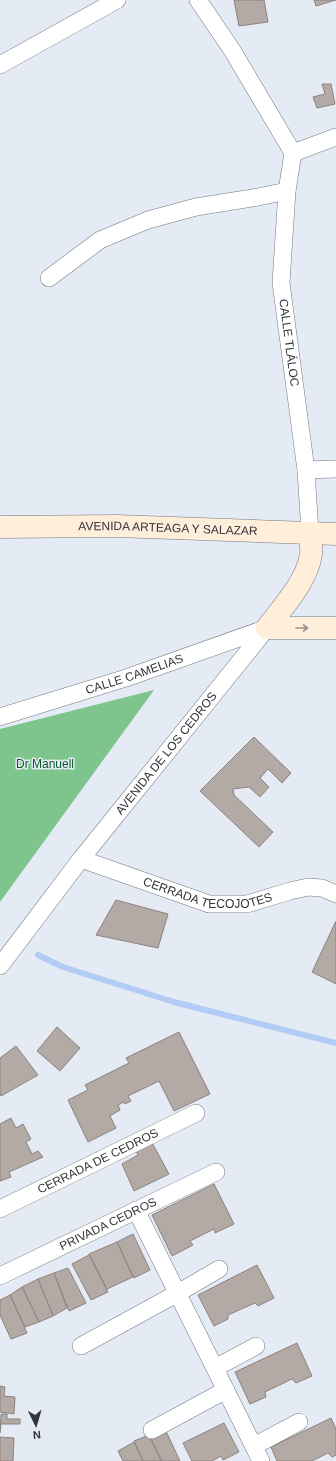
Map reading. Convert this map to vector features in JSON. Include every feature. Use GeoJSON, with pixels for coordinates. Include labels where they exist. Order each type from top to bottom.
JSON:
{"type":"FeatureCollection","features":[{"type":"Feature","properties":{"kind":"street"},"geometry":{"type":"LineString","coordinates":[[0,65],[117,0]]}},
{"type":"Feature","properties":{"kind":"street"},"geometry":{"type":"LineString","coordinates":[[198,0],[232,50],[293,153],[336,137]]}},
{"type":"Feature","properties":{"kind":"street","name":"CALLE TLÁLOC"},"geometry":{"type":"LineString","coordinates":[[293,153],[287,191],[281,283],[306,470],[310,533]]}},
{"type":"Feature","properties":{"kind":"street"},"geometry":{"type":"LineString","coordinates":[[49,278],[100,240],[148,220],[196,207],[287,191]]}},
{"type":"Feature","properties":{"kind":"street"},"geometry":{"type":"LineString","coordinates":[[306,470],[336,469]]}},
{"type":"Feature","properties":{"kind":"street","name":"AVENIDA ARTEAGA Y SALAZAR"},"geometry":{"type":"LineString","coordinates":[[0,527],[117,526],[336,534]]}},
{"type":"Feature","properties":{"kind":"street","name":"AVENIDA DE LOS CEDROS"},"geometry":{"type":"LineString","coordinates":[[0,966],[81,860],[267,628],[298,586],[307,571],[311,554],[310,533]]}},
{"type":"Feature","properties":{"kind":"street"},"geometry":{"type":"LineString","coordinates":[[267,628],[336,628]]}},
{"type":"Feature","properties":{"kind":"street","name":"CALLE CAMELIAS"},"geometry":{"type":"LineString","coordinates":[[0,717],[126,678],[267,628]]}},
{"type":"Feature","properties":{"kind":"street","name":"CERRADA TECOJOTES"},"geometry":{"type":"LineString","coordinates":[[81,860],[209,904],[247,904],[308,887],[322,888],[336,894]]}},
{"type":"Feature","properties":{"kind":"street","name":"CERRADA DE CEDROS"},"geometry":{"type":"LineString","coordinates":[[0,1209],[196,1113]]}},
{"type":"Feature","properties":{"kind":"street","name":"PRIVADA CEDROS"},"geometry":{"type":"LineString","coordinates":[[0,1276],[216,1172]]}},
{"type":"Feature","properties":{"kind":"street"},"geometry":{"type":"LineString","coordinates":[[136,1210],[258,1454],[299,1422]]}},
{"type":"Feature","properties":{"kind":"street"},"geometry":{"type":"LineString","coordinates":[[82,1346],[219,1269]]}},
{"type":"Feature","properties":{"kind":"street"},"geometry":{"type":"LineString","coordinates":[[215,1368],[256,1346]]}},
{"type":"Feature","properties":{"kind":"street"},"geometry":{"type":"LineString","coordinates":[[152,1430],[226,1390]]}},
{"type":"Feature","properties":{"kind":"green space","name":"Dr Manuell"},"geometry":{"type":"Polygon","coordinates":[[[154,690],[0,902],[0,729],[154,690]]]}},
{"type":"Feature","properties":{"kind":"building"},"geometry":{"type":"Polygon","coordinates":[[[234,0],[264,0],[268,22],[239,26],[234,0]]]}},
{"type":"Feature","properties":{"kind":"building"},"geometry":{"type":"Polygon","coordinates":[[[314,0],[336,0],[316,6],[314,0]]]}},
{"type":"Feature","properties":{"kind":"building"},"geometry":{"type":"Polygon","coordinates":[[[322,84],[331,84],[335,104],[317,108],[313,97],[325,94],[322,84]]]}},
{"type":"Feature","properties":{"kind":"building"},"geometry":{"type":"Polygon","coordinates":[[[254,737],[291,773],[282,783],[268,769],[260,778],[269,787],[260,797],[249,787],[233,789],[234,795],[273,832],[259,847],[200,791],[254,737]]]}},
{"type":"Feature","properties":{"kind":"building"},"geometry":{"type":"Polygon","coordinates":[[[116,900],[168,914],[158,948],[96,935],[116,900]]]}},
{"type":"Feature","properties":{"kind":"building"},"geometry":{"type":"Polygon","coordinates":[[[336,921],[336,984],[312,972],[336,921]]]}},
{"type":"Feature","properties":{"kind":"building"},"geometry":{"type":"Polygon","coordinates":[[[57,1027],[80,1048],[60,1071],[37,1051],[57,1027]]]}},
{"type":"Feature","properties":{"kind":"building"},"geometry":{"type":"Polygon","coordinates":[[[179,1032],[210,1094],[174,1111],[159,1081],[128,1096],[131,1101],[118,1105],[120,1110],[110,1116],[116,1128],[88,1142],[68,1100],[88,1090],[85,1085],[129,1063],[126,1058],[179,1032]]]}},
{"type":"Feature","properties":{"kind":"building"},"geometry":{"type":"Polygon","coordinates":[[[16,1046],[38,1075],[1,1096],[0,1058],[16,1046]]]}},
{"type":"Feature","properties":{"kind":"building"},"geometry":{"type":"Polygon","coordinates":[[[11,1118],[16,1128],[23,1124],[31,1139],[26,1142],[32,1154],[38,1151],[43,1157],[9,1172],[11,1177],[0,1181],[0,1124],[11,1118]]]}},
{"type":"Feature","properties":{"kind":"building"},"geometry":{"type":"Polygon","coordinates":[[[150,1139],[169,1174],[134,1191],[122,1164],[138,1155],[134,1147],[150,1139]]]}},
{"type":"Feature","properties":{"kind":"building"},"geometry":{"type":"Polygon","coordinates":[[[214,1184],[234,1224],[215,1233],[214,1229],[190,1241],[193,1245],[172,1256],[152,1215],[214,1184]]]}},
{"type":"Feature","properties":{"kind":"building"},"geometry":{"type":"Polygon","coordinates":[[[133,1234],[150,1270],[134,1278],[117,1242],[133,1234]]]}},
{"type":"Feature","properties":{"kind":"building"},"geometry":{"type":"Polygon","coordinates":[[[117,1242],[133,1277],[107,1289],[89,1254],[117,1242]]]}},
{"type":"Feature","properties":{"kind":"building"},"geometry":{"type":"Polygon","coordinates":[[[89,1255],[108,1292],[91,1300],[72,1264],[89,1255]]]}},
{"type":"Feature","properties":{"kind":"building"},"geometry":{"type":"Polygon","coordinates":[[[257,1265],[274,1298],[258,1306],[255,1303],[228,1315],[228,1319],[214,1326],[198,1295],[257,1265]]]}},
{"type":"Feature","properties":{"kind":"building"},"geometry":{"type":"Polygon","coordinates":[[[68,1268],[86,1303],[69,1311],[54,1273],[68,1268]]]}},
{"type":"Feature","properties":{"kind":"building"},"geometry":{"type":"Polygon","coordinates":[[[54,1273],[67,1308],[53,1316],[38,1279],[54,1273]]]}},
{"type":"Feature","properties":{"kind":"building"},"geometry":{"type":"Polygon","coordinates":[[[38,1279],[53,1316],[39,1322],[22,1287],[38,1279]]]}},
{"type":"Feature","properties":{"kind":"building"},"geometry":{"type":"Polygon","coordinates":[[[22,1287],[39,1322],[25,1327],[10,1295],[22,1287]]]}},
{"type":"Feature","properties":{"kind":"building"},"geometry":{"type":"Polygon","coordinates":[[[10,1295],[27,1333],[11,1339],[0,1315],[0,1300],[10,1295]]]}},
{"type":"Feature","properties":{"kind":"building"},"geometry":{"type":"Polygon","coordinates":[[[297,1343],[312,1376],[296,1383],[292,1379],[265,1392],[266,1397],[250,1404],[235,1372],[297,1343]]]}},
{"type":"Feature","properties":{"kind":"building"},"geometry":{"type":"Polygon","coordinates":[[[0,1386],[5,1387],[4,1396],[15,1397],[14,1414],[0,1412],[0,1386]]]}},
{"type":"Feature","properties":{"kind":"building"},"geometry":{"type":"Polygon","coordinates":[[[1,1414],[7,1414],[7,1419],[20,1419],[20,1424],[1,1424],[0,1433],[1,1414]]]}},
{"type":"Feature","properties":{"kind":"building"},"geometry":{"type":"Polygon","coordinates":[[[331,1418],[336,1429],[336,1455],[332,1457],[328,1453],[312,1461],[277,1461],[271,1447],[331,1418]]]}},
{"type":"Feature","properties":{"kind":"building"},"geometry":{"type":"Polygon","coordinates":[[[224,1423],[239,1452],[223,1460],[221,1456],[212,1461],[192,1461],[183,1443],[224,1423]]]}},
{"type":"Feature","properties":{"kind":"building"},"geometry":{"type":"Polygon","coordinates":[[[164,1427],[180,1461],[162,1461],[149,1435],[164,1427]]]}},
{"type":"Feature","properties":{"kind":"building"},"geometry":{"type":"Polygon","coordinates":[[[149,1435],[161,1461],[143,1461],[134,1441],[149,1435]]]}},
{"type":"Feature","properties":{"kind":"building"},"geometry":{"type":"Polygon","coordinates":[[[0,1437],[14,1438],[13,1461],[0,1461],[0,1437]]]}},
{"type":"Feature","properties":{"kind":"building"},"geometry":{"type":"Polygon","coordinates":[[[134,1442],[143,1461],[123,1461],[118,1451],[134,1442]]]}},
{"type":"Feature","properties":{"kind":"waterway"},"geometry":{"type":"LineString","coordinates":[[38,955],[63,967],[174,1002],[336,1043]]}}]}
